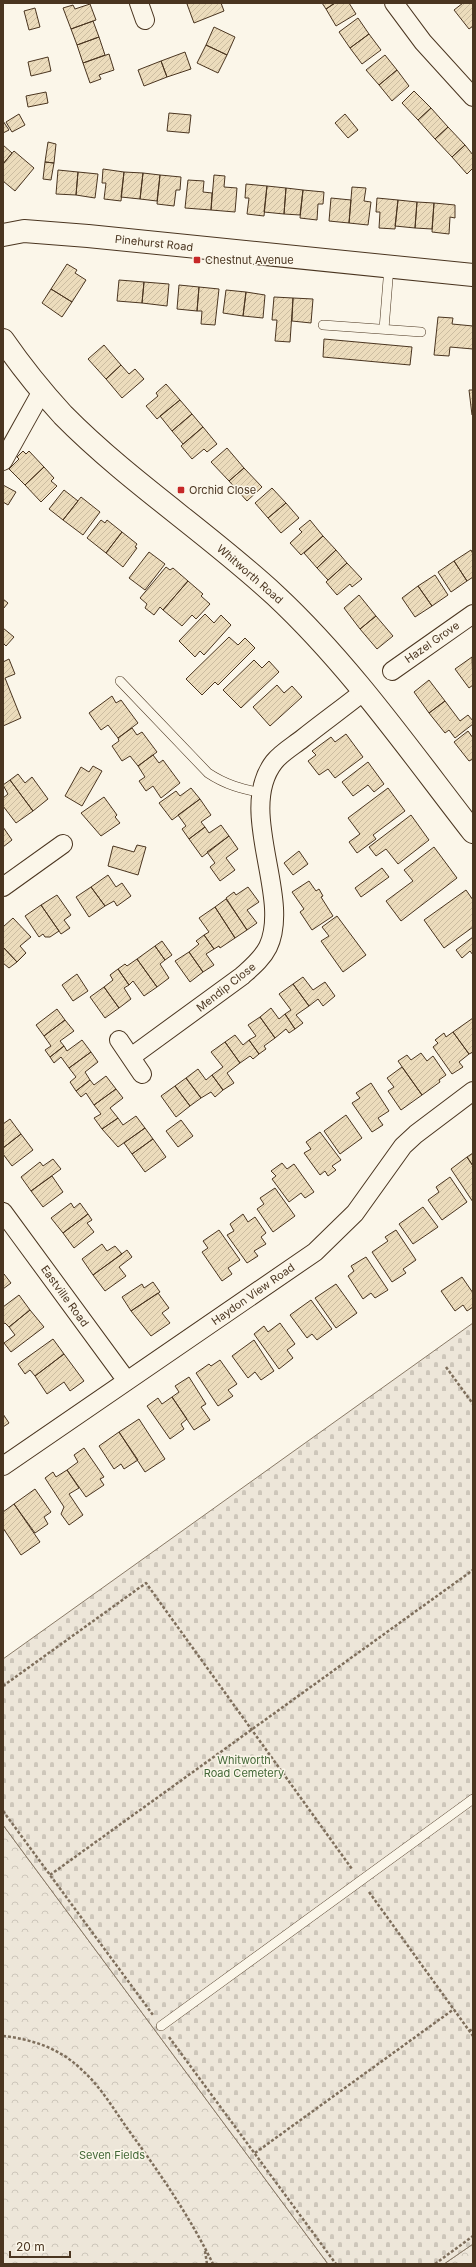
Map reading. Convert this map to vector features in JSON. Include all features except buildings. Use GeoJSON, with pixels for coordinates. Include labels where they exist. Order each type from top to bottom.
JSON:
{"type":"FeatureCollection","features":[{"type":"Feature","properties":{"kind":"main road","name":"Pinehurst Road"},"geometry":{"type":"LineString","coordinates":[[3,234],[24,231],[81,235],[473,275]]}},
{"type":"Feature","properties":{"kind":"main road","name":"Whitworth Road"},"geometry":{"type":"LineString","coordinates":[[3,340],[42,390],[86,436],[274,595],[324,646],[363,692],[473,832]]}},
{"type":"Feature","properties":{"kind":"street"},"geometry":{"type":"LineString","coordinates":[[139,3],[145,20]]}},
{"type":"Feature","properties":{"kind":"street"},"geometry":{"type":"LineString","coordinates":[[394,3],[423,42],[473,97]]}},
{"type":"Feature","properties":{"kind":"street"},"geometry":{"type":"LineString","coordinates":[[3,461],[42,390]]}},
{"type":"Feature","properties":{"kind":"street","name":"Hazel Grove"},"geometry":{"type":"LineString","coordinates":[[392,671],[473,614]]}},
{"type":"Feature","properties":{"kind":"street","name":"Mendip Close"},"geometry":{"type":"LineString","coordinates":[[131,1057],[242,976],[258,961],[268,946],[272,931],[273,914],[261,823],[262,793],[265,780],[274,762],[363,692]]}},
{"type":"Feature","properties":{"kind":"street"},"geometry":{"type":"LineString","coordinates":[[3,887],[63,844]]}},
{"type":"Feature","properties":{"kind":"street"},"geometry":{"type":"LineString","coordinates":[[119,1040],[142,1074]]}},
{"type":"Feature","properties":{"kind":"street","name":"Haydon View Road"},"geometry":{"type":"LineString","coordinates":[[3,1466],[315,1252],[354,1213],[403,1146],[416,1134],[473,1091]]}},
{"type":"Feature","properties":{"kind":"street","name":"Eastville Road"},"geometry":{"type":"LineString","coordinates":[[3,1212],[127,1381]]}},
{"type":"Feature","properties":{"kind":"lane"},"geometry":{"type":"LineString","coordinates":[[384,329],[389,266]]}},
{"type":"Feature","properties":{"kind":"lane"},"geometry":{"type":"LineString","coordinates":[[323,325],[421,332]]}},
{"type":"Feature","properties":{"kind":"lane"},"geometry":{"type":"LineString","coordinates":[[120,681],[208,773],[222,783],[262,793]]}},
{"type":"Feature","properties":{"kind":"lane"},"geometry":{"type":"LineString","coordinates":[[161,2026],[473,1799]]}},
{"type":"Feature","properties":{"kind":"path"},"geometry":{"type":"LineString","coordinates":[[446,1367],[473,1404]]}},
{"type":"Feature","properties":{"kind":"path"},"geometry":{"type":"LineString","coordinates":[[50,1875],[473,1570]]}},
{"type":"Feature","properties":{"kind":"path"},"geometry":{"type":"LineString","coordinates":[[3,1686],[146,1582],[473,2036]]}},
{"type":"Feature","properties":{"kind":"path"},"geometry":{"type":"LineString","coordinates":[[255,2154],[454,2009]]}},
{"type":"Feature","properties":{"kind":"path"},"geometry":{"type":"LineString","coordinates":[[469,2031],[473,2028]]}},
{"type":"Feature","properties":{"kind":"path"},"geometry":{"type":"LineString","coordinates":[[3,2036],[23,2038],[47,2046],[82,2070],[101,2092],[168,2185],[204,2245],[213,2264]]}},
{"type":"Feature","properties":{"kind":"path"},"geometry":{"type":"LineString","coordinates":[[435,2264],[473,2236]]}},
{"type":"Feature","properties":{"kind":"path"},"geometry":{"type":"LineString","coordinates":[[204,2245],[207,2264]]}},
{"type":"Feature","properties":{"kind":"green space","name":"Whitworth Road Cemetery"},"geometry":{"type":"Polygon","coordinates":[[[473,1323],[473,2244],[444,2264],[328,2264],[3,1825],[3,1659],[473,1323]]]}},
{"type":"Feature","properties":{"kind":"green space","name":"Seven Fields"},"geometry":{"type":"Polygon","coordinates":[[[3,1825],[328,2264],[3,2264],[3,1825]]]}},
{"type":"Feature","properties":{"kind":"green space"},"geometry":{"type":"Polygon","coordinates":[[[473,2244],[473,2264],[444,2264],[473,2244]]]}},
{"type":"Feature","properties":{"kind":"place","name":"Chestnut Avenue"},"geometry":{"type":"Point","coordinates":[197,260]}},
{"type":"Feature","properties":{"kind":"place","name":"Orchid Close"},"geometry":{"type":"Point","coordinates":[181,490]}}]}
